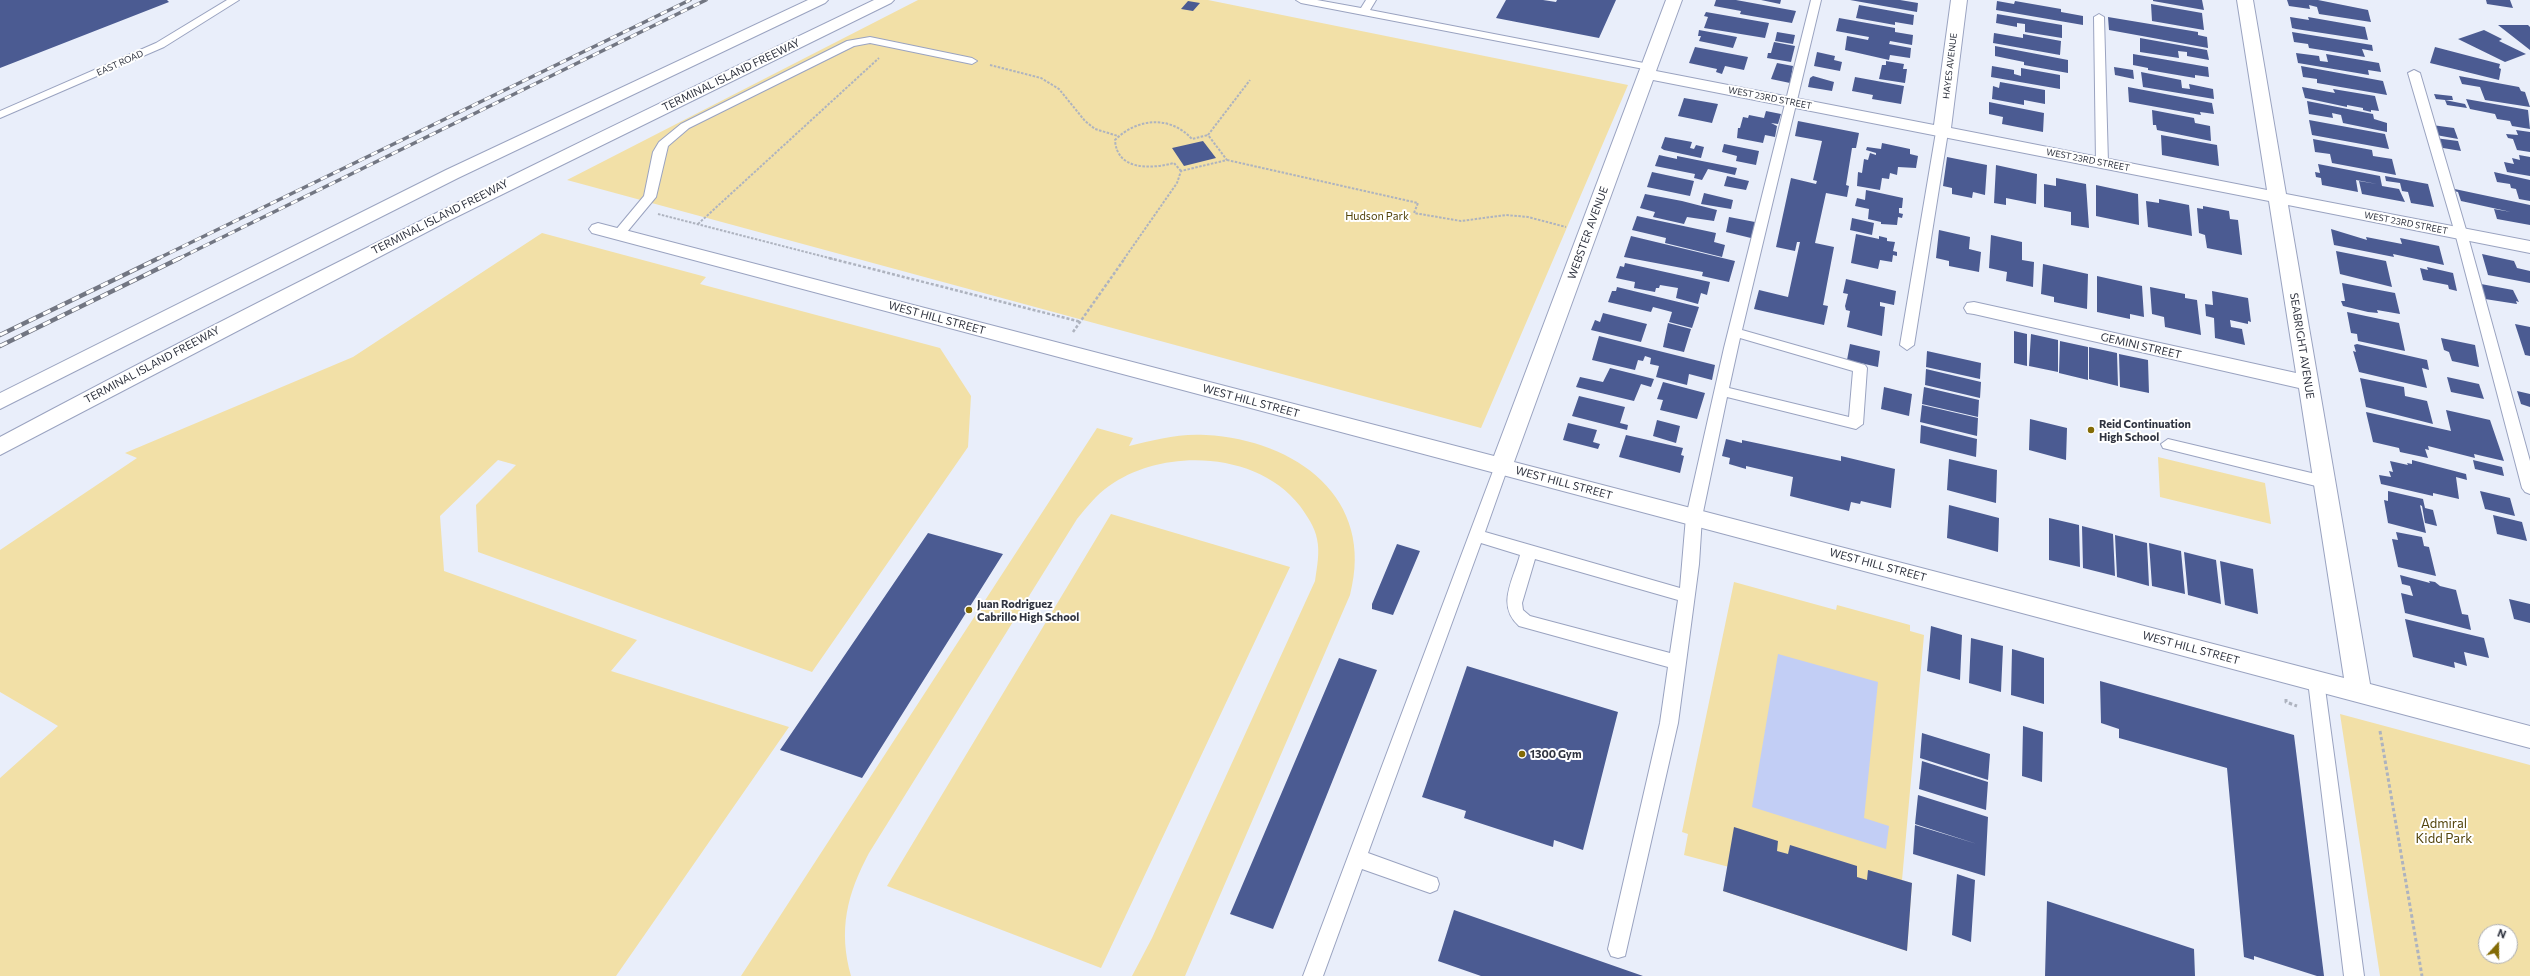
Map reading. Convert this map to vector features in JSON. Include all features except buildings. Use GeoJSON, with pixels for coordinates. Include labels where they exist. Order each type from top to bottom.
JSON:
{"type":"FeatureCollection","features":[{"type":"Feature","properties":{"kind":"main road"},"geometry":{"type":"LineString","coordinates":[[0,402],[452,174],[820,0]]}},
{"type":"Feature","properties":{"kind":"main road","name":"TERMINAL ISLAND FREEWAY"},"geometry":{"type":"LineString","coordinates":[[0,447],[140,370],[476,198],[886,0]]}},
{"type":"Feature","properties":{"kind":"main road","name":"WEBSTER AVENUE"},"geometry":{"type":"LineString","coordinates":[[1501,466],[1674,0]]}},
{"type":"Feature","properties":{"kind":"main road","name":"HAYES AVENUE"},"geometry":{"type":"LineString","coordinates":[[1942,132],[1959,0]]}},
{"type":"Feature","properties":{"kind":"main road","name":"SEABRIGHT AVENUE"},"geometry":{"type":"LineString","coordinates":[[2245,0],[2359,692]]}},
{"type":"Feature","properties":{"kind":"main road","name":"WEST 23RD STREET"},"geometry":{"type":"LineString","coordinates":[[1648,71],[1791,102],[2530,247]]}},
{"type":"Feature","properties":{"kind":"main road","name":"WEST HILL STREET"},"geometry":{"type":"LineString","coordinates":[[608,232],[2530,737]]}},
{"type":"Feature","properties":{"kind":"main road","name":"GEMINI STREET"},"geometry":{"type":"LineString","coordinates":[[1974,308],[2308,383]]}},
{"type":"Feature","properties":{"kind":"lane","name":"EAST ROAD"},"geometry":{"type":"LineString","coordinates":[[0,115],[160,45],[234,0]]}},
{"type":"Feature","properties":{"kind":"lane"},"geometry":{"type":"LineString","coordinates":[[1302,0],[1648,71]]}},
{"type":"Feature","properties":{"kind":"lane"},"geometry":{"type":"LineString","coordinates":[[1364,12],[1371,0]]}},
{"type":"Feature","properties":{"kind":"lane"},"geometry":{"type":"LineString","coordinates":[[1618,949],[1669,723],[1686,596],[1694,517],[1735,332],[1816,0]]}},
{"type":"Feature","properties":{"kind":"lane"},"geometry":{"type":"LineString","coordinates":[[2099,17],[2102,163]]}},
{"type":"Feature","properties":{"kind":"lane"},"geometry":{"type":"LineString","coordinates":[[608,232],[640,209],[650,197],[657,171],[659,152],[663,144],[685,126],[851,43],[870,40],[972,61]]}},
{"type":"Feature","properties":{"kind":"lane"},"geometry":{"type":"LineString","coordinates":[[2414,73],[2461,233],[2530,488]]}},
{"type":"Feature","properties":{"kind":"lane"},"geometry":{"type":"LineString","coordinates":[[1907,345],[1942,132]]}},
{"type":"Feature","properties":{"kind":"lane"},"geometry":{"type":"LineString","coordinates":[[1722,391],[1856,424],[1860,368],[1735,332]]}},
{"type":"Feature","properties":{"kind":"lane"},"geometry":{"type":"LineString","coordinates":[[2168,444],[2324,482]]}},
{"type":"Feature","properties":{"kind":"lane"},"geometry":{"type":"LineString","coordinates":[[1313,976],[1501,466]]}},
{"type":"Feature","properties":{"kind":"lane"},"geometry":{"type":"LineString","coordinates":[[1476,536],[1686,596]]}},
{"type":"Feature","properties":{"kind":"lane"},"geometry":{"type":"LineString","coordinates":[[1529,552],[1514,603],[1516,613],[1525,621],[1677,662]]}},
{"type":"Feature","properties":{"kind":"lane"},"geometry":{"type":"LineString","coordinates":[[2316,681],[2354,976]]}},
{"type":"Feature","properties":{"kind":"lane"},"geometry":{"type":"LineString","coordinates":[[1356,858],[1430,884]]}},
{"type":"Feature","properties":{"kind":"path"},"geometry":{"type":"LineString","coordinates":[[698,224],[894,44]]}},
{"type":"Feature","properties":{"kind":"path"},"geometry":{"type":"LineString","coordinates":[[972,61],[1041,78],[1059,89],[1085,122],[1096,129],[1118,136]]}},
{"type":"Feature","properties":{"kind":"path"},"geometry":{"type":"LineString","coordinates":[[1181,171],[1174,163],[1148,167],[1125,161],[1117,155],[1114,148],[1118,136],[1130,127],[1155,122],[1179,126],[1187,131],[1192,139],[1208,135],[1250,80]]}},
{"type":"Feature","properties":{"kind":"path"},"geometry":{"type":"LineString","coordinates":[[1208,135],[1227,160]]}},
{"type":"Feature","properties":{"kind":"path"},"geometry":{"type":"LineString","coordinates":[[1181,171],[1227,160],[1418,203],[1414,213],[1436,218],[1461,221],[1506,215],[1528,217],[1588,233]]}},
{"type":"Feature","properties":{"kind":"path"},"geometry":{"type":"LineString","coordinates":[[1061,351],[1178,183],[1181,171]]}},
{"type":"Feature","properties":{"kind":"path"},"geometry":{"type":"LineString","coordinates":[[640,209],[1081,322]]}},
{"type":"Feature","properties":{"kind":"path"},"geometry":{"type":"LineString","coordinates":[[2286,699],[2286,702],[2297,706]]}},
{"type":"Feature","properties":{"kind":"path"},"geometry":{"type":"LineString","coordinates":[[2380,731],[2422,976]]}},
{"type":"Feature","properties":{"kind":"green space","name":"Hudson Park"},"geometry":{"type":"Polygon","coordinates":[[[918,0],[1208,0],[1628,85],[1481,428],[567,180],[918,0]]]}},
{"type":"Feature","properties":{"kind":"green space"},"geometry":{"type":"Polygon","coordinates":[[[542,233],[706,277],[700,284],[940,348],[971,396],[968,447],[812,672],[478,552],[476,505],[516,465],[498,460],[440,516],[444,571],[637,640],[611,671],[789,727],[616,976],[0,976],[0,778],[58,726],[0,692],[0,550],[137,458],[125,453],[353,357],[542,233]]]}},
{"type":"Feature","properties":{"kind":"green space"},"geometry":{"type":"Polygon","coordinates":[[[1097,428],[1133,438],[1129,446],[1186,435],[1206,435],[1239,439],[1270,448],[1298,462],[1322,480],[1340,503],[1351,530],[1355,560],[1350,595],[1185,976],[1132,976],[1152,938],[1315,581],[1318,554],[1316,535],[1310,522],[1300,506],[1282,488],[1260,474],[1235,465],[1209,461],[1182,461],[1156,465],[1131,473],[1100,493],[1077,519],[861,868],[850,898],[845,928],[847,959],[851,976],[741,976],[1097,428]]]}},
{"type":"Feature","properties":{"kind":"green space"},"geometry":{"type":"Polygon","coordinates":[[[2158,457],[2265,483],[2271,524],[2160,497],[2158,457]]]}},
{"type":"Feature","properties":{"kind":"green space"},"geometry":{"type":"Polygon","coordinates":[[[1111,514],[1290,567],[1101,968],[887,886],[1111,514]]]}},
{"type":"Feature","properties":{"kind":"green space"},"geometry":{"type":"Polygon","coordinates":[[[1734,582],[1836,610],[1837,605],[1910,625],[1910,631],[1924,635],[1902,880],[1912,883],[1907,951],[1723,891],[1729,867],[1684,855],[1688,834],[1682,832],[1734,582]]]}},
{"type":"Feature","properties":{"kind":"green space","name":"Admiral Kidd Park"},"geometry":{"type":"Polygon","coordinates":[[[2340,714],[2530,765],[2530,976],[2380,976],[2340,714]]]}},
{"type":"Feature","properties":{"kind":"water"},"geometry":{"type":"Polygon","coordinates":[[[1778,654],[1878,682],[1864,818],[1889,826],[1886,849],[1752,807],[1778,654]]]}},
{"type":"Feature","properties":{"kind":"railway"},"geometry":{"type":"LineString","coordinates":[[157,259],[690,0]]}},
{"type":"Feature","properties":{"kind":"railway"},"geometry":{"type":"LineString","coordinates":[[178,259],[706,0]]}},
{"type":"Feature","properties":{"kind":"railway"},"geometry":{"type":"LineString","coordinates":[[0,335],[159,258]]}},
{"type":"Feature","properties":{"kind":"railway"},"geometry":{"type":"LineString","coordinates":[[0,346],[180,258]]}},
{"type":"Feature","properties":{"kind":"place","name":"Reid Continuation High School"},"geometry":{"type":"Point","coordinates":[2091,430]}},
{"type":"Feature","properties":{"kind":"place","name":"Juan Rodriguez Cabrillo High School"},"geometry":{"type":"Point","coordinates":[969,610]}},
{"type":"Feature","properties":{"kind":"place","name":"1300 Gym"},"geometry":{"type":"Point","coordinates":[1522,754]}}]}
